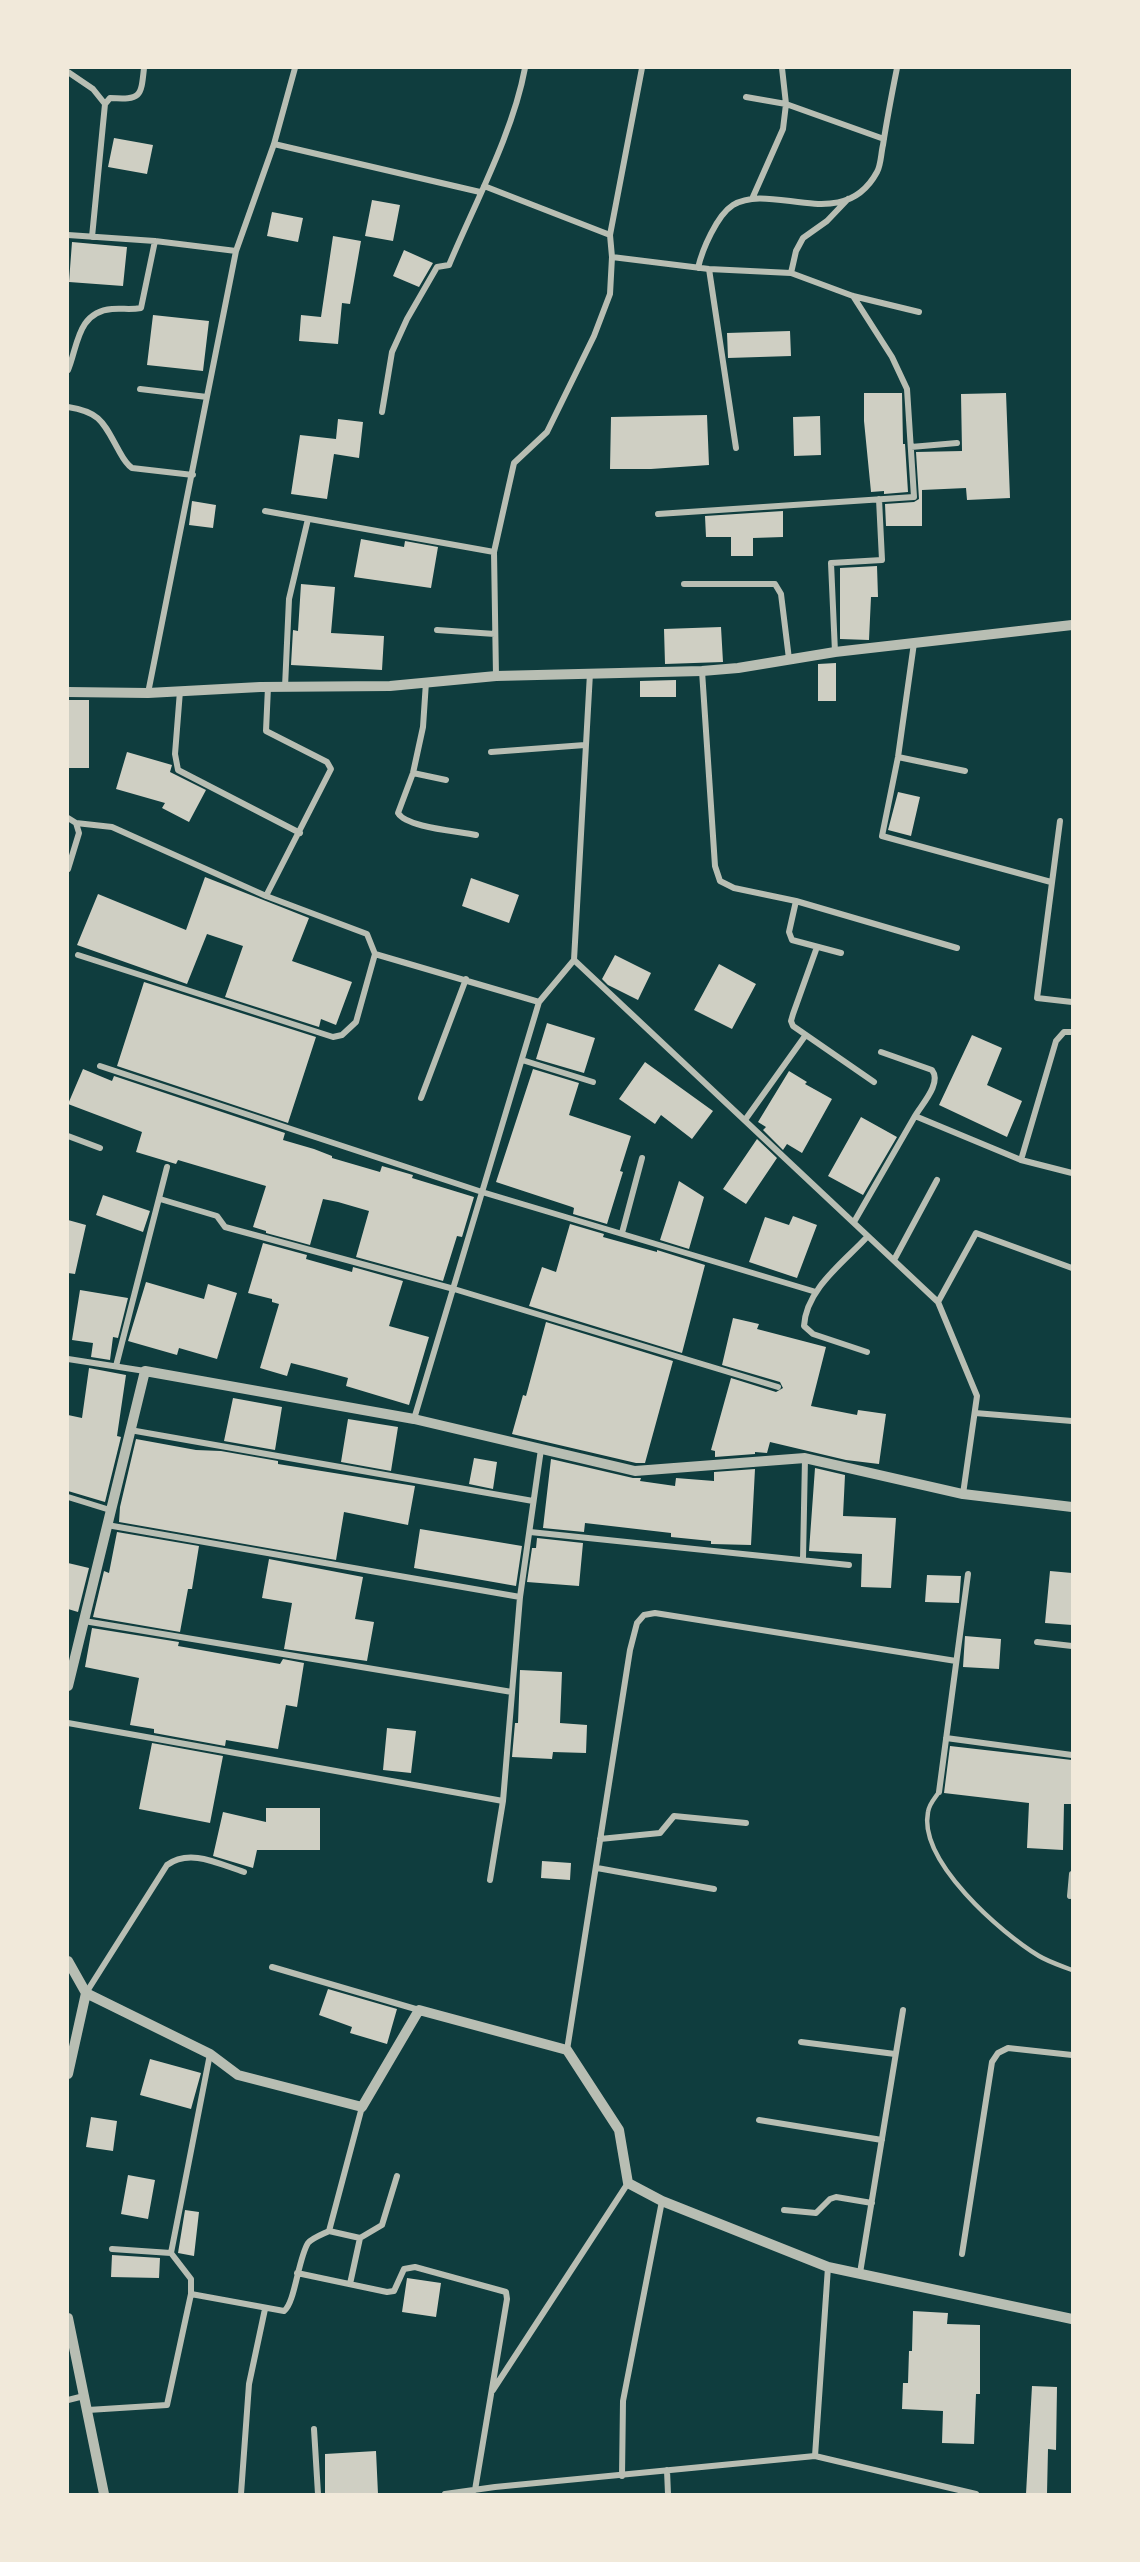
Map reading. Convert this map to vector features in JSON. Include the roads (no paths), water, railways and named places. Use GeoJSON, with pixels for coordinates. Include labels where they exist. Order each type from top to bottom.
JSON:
{"type":"FeatureCollection","features":[{"type":"Feature","properties":{"kind":"street"},"geometry":{"type":"LineString","coordinates":[[92,237],[105,104],[110,98],[132,99],[137,97],[142,88],[144,68]]}},
{"type":"Feature","properties":{"kind":"street"},"geometry":{"type":"LineString","coordinates":[[148,693],[236,251],[274,144],[295,68]]}},
{"type":"Feature","properties":{"kind":"street"},"geometry":{"type":"LineString","coordinates":[[382,412],[392,352],[437,267],[449,265],[482,189],[521,88],[525,68]]}},
{"type":"Feature","properties":{"kind":"street"},"geometry":{"type":"LineString","coordinates":[[496,676],[494,552],[514,463],[547,432],[594,336],[610,294],[612,257],[610,235],[642,68]]}},
{"type":"Feature","properties":{"kind":"street"},"geometry":{"type":"LineString","coordinates":[[752,199],[783,129],[786,104],[782,68]]}},
{"type":"Feature","properties":{"kind":"street"},"geometry":{"type":"LineString","coordinates":[[791,273],[796,250],[803,238],[827,221],[848,199],[861,192],[878,171],[897,68]]}},
{"type":"Feature","properties":{"kind":"street"},"geometry":{"type":"LineString","coordinates":[[68,72],[93,89],[105,104]]}},
{"type":"Feature","properties":{"kind":"street"},"geometry":{"type":"LineString","coordinates":[[746,97],[786,104],[884,139]]}},
{"type":"Feature","properties":{"kind":"street"},"geometry":{"type":"LineString","coordinates":[[274,144],[482,189],[610,235]]}},
{"type":"Feature","properties":{"kind":"street"},"geometry":{"type":"LineString","coordinates":[[698,268],[704,243],[732,205],[752,199],[809,205],[848,199]]}},
{"type":"Feature","properties":{"kind":"street"},"geometry":{"type":"LineString","coordinates":[[68,235],[155,241],[236,251]]}},
{"type":"Feature","properties":{"kind":"street"},"geometry":{"type":"LineString","coordinates":[[68,370],[79,332],[85,321],[111,309],[141,308],[155,241]]}},
{"type":"Feature","properties":{"kind":"street"},"geometry":{"type":"LineString","coordinates":[[612,257],[709,269],[791,273],[853,296],[919,312]]}},
{"type":"Feature","properties":{"kind":"street"},"geometry":{"type":"LineString","coordinates":[[709,269],[736,448]]}},
{"type":"Feature","properties":{"kind":"street"},"geometry":{"type":"LineString","coordinates":[[658,514],[914,497],[907,389],[892,357],[853,296]]}},
{"type":"Feature","properties":{"kind":"street"},"geometry":{"type":"LineString","coordinates":[[140,389],[207,397]]}},
{"type":"Feature","properties":{"kind":"street"},"geometry":{"type":"LineString","coordinates":[[68,407],[87,410],[97,415],[125,461],[132,468],[193,476]]}},
{"type":"Feature","properties":{"kind":"street"},"geometry":{"type":"LineString","coordinates":[[910,447],[957,443]]}},
{"type":"Feature","properties":{"kind":"street"},"geometry":{"type":"LineString","coordinates":[[835,652],[831,563],[882,560],[879,499]]}},
{"type":"Feature","properties":{"kind":"street"},"geometry":{"type":"LineString","coordinates":[[265,511],[494,552]]}},
{"type":"Feature","properties":{"kind":"street"},"geometry":{"type":"LineString","coordinates":[[285,687],[289,599],[308,519]]}},
{"type":"Feature","properties":{"kind":"street"},"geometry":{"type":"LineString","coordinates":[[684,584],[775,585],[781,594],[789,659]]}},
{"type":"Feature","properties":{"kind":"street"},"geometry":{"type":"LineString","coordinates":[[68,692],[148,693],[267,687],[390,686],[496,676],[702,671],[738,668],[835,652],[1072,625]]}},
{"type":"Feature","properties":{"kind":"street"},"geometry":{"type":"LineString","coordinates":[[437,630],[495,634]]}},
{"type":"Feature","properties":{"kind":"street"},"geometry":{"type":"LineString","coordinates":[[914,643],[898,757],[882,836],[1051,882]]}},
{"type":"Feature","properties":{"kind":"street"},"geometry":{"type":"LineString","coordinates":[[702,671],[717,874],[720,881],[734,888],[796,901],[957,948]]}},
{"type":"Feature","properties":{"kind":"street"},"geometry":{"type":"LineString","coordinates":[[414,1419],[539,1002],[574,960],[590,673]]}},
{"type":"Feature","properties":{"kind":"street"},"geometry":{"type":"LineString","coordinates":[[426,682],[423,727],[413,773],[399,809],[401,818],[417,824],[476,835]]}},
{"type":"Feature","properties":{"kind":"street"},"geometry":{"type":"LineString","coordinates":[[267,687],[267,731],[327,762],[331,770],[267,896]]}},
{"type":"Feature","properties":{"kind":"street"},"geometry":{"type":"LineString","coordinates":[[180,691],[175,754],[177,770],[300,833]]}},
{"type":"Feature","properties":{"kind":"street"},"geometry":{"type":"LineString","coordinates":[[491,752],[585,745]]}},
{"type":"Feature","properties":{"kind":"street"},"geometry":{"type":"LineString","coordinates":[[898,757],[965,771]]}},
{"type":"Feature","properties":{"kind":"street"},"geometry":{"type":"LineString","coordinates":[[413,773],[446,780]]}},
{"type":"Feature","properties":{"kind":"street"},"geometry":{"type":"LineString","coordinates":[[68,819],[76,823],[112,827],[267,896],[367,934],[375,954],[356,1022],[342,1035],[333,1037],[78,955]]}},
{"type":"Feature","properties":{"kind":"street"},"geometry":{"type":"LineString","coordinates":[[1060,821],[1037,998],[1072,1002]]}},
{"type":"Feature","properties":{"kind":"street"},"geometry":{"type":"LineString","coordinates":[[68,869],[79,832],[76,823]]}},
{"type":"Feature","properties":{"kind":"street"},"geometry":{"type":"LineString","coordinates":[[796,901],[789,937],[792,940],[841,953]]}},
{"type":"Feature","properties":{"kind":"street"},"geometry":{"type":"LineString","coordinates":[[817,946],[791,1021],[793,1026],[874,1082]]}},
{"type":"Feature","properties":{"kind":"street"},"geometry":{"type":"LineString","coordinates":[[375,954],[539,1002]]}},
{"type":"Feature","properties":{"kind":"street"},"geometry":{"type":"LineString","coordinates":[[574,960],[938,1302],[977,1396],[963,1494]]}},
{"type":"Feature","properties":{"kind":"street"},"geometry":{"type":"LineString","coordinates":[[421,1098],[466,979]]}},
{"type":"Feature","properties":{"kind":"street"},"geometry":{"type":"LineString","coordinates":[[1021,1160],[1056,1041],[1064,1032],[1072,1032]]}},
{"type":"Feature","properties":{"kind":"street"},"geometry":{"type":"LineString","coordinates":[[745,1120],[806,1036]]}},
{"type":"Feature","properties":{"kind":"street"},"geometry":{"type":"LineString","coordinates":[[854,1222],[936,1082],[936,1074],[932,1070],[881,1052]]}},
{"type":"Feature","properties":{"kind":"street"},"geometry":{"type":"LineString","coordinates":[[522,1060],[593,1082]]}},
{"type":"Feature","properties":{"kind":"street"},"geometry":{"type":"LineString","coordinates":[[100,1066],[482,1192],[816,1292]]}},
{"type":"Feature","properties":{"kind":"street"},"geometry":{"type":"LineString","coordinates":[[915,1116],[1021,1160],[1072,1173]]}},
{"type":"Feature","properties":{"kind":"street"},"geometry":{"type":"LineString","coordinates":[[68,1136],[100,1148]]}},
{"type":"Feature","properties":{"kind":"street"},"geometry":{"type":"LineString","coordinates":[[622,1233],[642,1158]]}},
{"type":"Feature","properties":{"kind":"street"},"geometry":{"type":"LineString","coordinates":[[116,1366],[167,1167]]}},
{"type":"Feature","properties":{"kind":"street"},"geometry":{"type":"LineString","coordinates":[[894,1260],[937,1180]]}},
{"type":"Feature","properties":{"kind":"street"},"geometry":{"type":"LineString","coordinates":[[160,1199],[217,1216],[225,1227],[454,1289],[778,1387]]}},
{"type":"Feature","properties":{"kind":"street"},"geometry":{"type":"LineString","coordinates":[[938,1302],[976,1233],[1072,1268]]}},
{"type":"Feature","properties":{"kind":"street"},"geometry":{"type":"LineString","coordinates":[[867,1237],[816,1292],[805,1312],[804,1326],[813,1334],[867,1352]]}},
{"type":"Feature","properties":{"kind":"street"},"geometry":{"type":"LineString","coordinates":[[68,1359],[414,1419],[635,1472],[805,1458],[963,1494],[1072,1507]]}},
{"type":"Feature","properties":{"kind":"street"},"geometry":{"type":"LineString","coordinates":[[68,1686],[145,1371]]}},
{"type":"Feature","properties":{"kind":"street"},"geometry":{"type":"LineString","coordinates":[[975,1413],[1072,1421]]}},
{"type":"Feature","properties":{"kind":"street"},"geometry":{"type":"LineString","coordinates":[[130,1430],[533,1501]]}},
{"type":"Feature","properties":{"kind":"street"},"geometry":{"type":"LineString","coordinates":[[490,1880],[503,1801],[520,1597],[541,1449]]}},
{"type":"Feature","properties":{"kind":"street"},"geometry":{"type":"LineString","coordinates":[[803,1559],[805,1458]]}},
{"type":"Feature","properties":{"kind":"street"},"geometry":{"type":"LineString","coordinates":[[68,1497],[110,1510]]}},
{"type":"Feature","properties":{"kind":"street"},"geometry":{"type":"LineString","coordinates":[[106,1525],[520,1597]]}},
{"type":"Feature","properties":{"kind":"street"},"geometry":{"type":"LineString","coordinates":[[530,1532],[849,1565]]}},
{"type":"Feature","properties":{"kind":"street"},"geometry":{"type":"LineString","coordinates":[[939,1792],[968,1574]]}},
{"type":"Feature","properties":{"kind":"street"},"geometry":{"type":"LineString","coordinates":[[567,2050],[630,1650],[637,1623],[644,1615],[655,1613],[956,1661]]}},
{"type":"Feature","properties":{"kind":"street"},"geometry":{"type":"LineString","coordinates":[[83,1621],[512,1692]]}},
{"type":"Feature","properties":{"kind":"street"},"geometry":{"type":"LineString","coordinates":[[1037,1642],[1072,1646]]}},
{"type":"Feature","properties":{"kind":"street"},"geometry":{"type":"LineString","coordinates":[[68,1723],[503,1801]]}},
{"type":"Feature","properties":{"kind":"street"},"geometry":{"type":"LineString","coordinates":[[946,1738],[1072,1755]]}},
{"type":"Feature","properties":{"kind":"street"},"geometry":{"type":"LineString","coordinates":[[600,1839],[660,1833],[674,1816],[746,1823]]}},
{"type":"Feature","properties":{"kind":"street"},"geometry":{"type":"LineString","coordinates":[[68,2073],[87,1993],[167,1864],[183,1856],[195,1857],[244,1872]]}},
{"type":"Feature","properties":{"kind":"street"},"geometry":{"type":"LineString","coordinates":[[597,1868],[714,1890]]}},
{"type":"Feature","properties":{"kind":"street"},"geometry":{"type":"LineString","coordinates":[[1070,1896],[1072,1874]]}},
{"type":"Feature","properties":{"kind":"street"},"geometry":{"type":"LineString","coordinates":[[69,1963],[87,1993],[210,2054],[238,2075],[362,2107]]}},
{"type":"Feature","properties":{"kind":"street"},"geometry":{"type":"LineString","coordinates":[[272,1967],[567,2050],[619,2130],[628,2184],[491,2393]]}},
{"type":"Feature","properties":{"kind":"street"},"geometry":{"type":"LineString","coordinates":[[329,2231],[362,2107],[419,2010]]}},
{"type":"Feature","properties":{"kind":"street"},"geometry":{"type":"LineString","coordinates":[[860,2273],[903,2010]]}},
{"type":"Feature","properties":{"kind":"street"},"geometry":{"type":"LineString","coordinates":[[801,2042],[895,2054]]}},
{"type":"Feature","properties":{"kind":"street"},"geometry":{"type":"LineString","coordinates":[[962,2254],[992,2062],[999,2053],[1008,2048],[1072,2055]]}},
{"type":"Feature","properties":{"kind":"street"},"geometry":{"type":"LineString","coordinates":[[171,2253],[210,2054]]}},
{"type":"Feature","properties":{"kind":"street"},"geometry":{"type":"LineString","coordinates":[[759,2120],[882,2140]]}},
{"type":"Feature","properties":{"kind":"street"},"geometry":{"type":"LineString","coordinates":[[191,2294],[287,2310],[297,2272],[309,2242],[329,2231],[360,2238],[382,2225],[397,2176]]}},
{"type":"Feature","properties":{"kind":"street"},"geometry":{"type":"LineString","coordinates":[[628,2184],[662,2201],[828,2267],[1072,2319]]}},
{"type":"Feature","properties":{"kind":"street"},"geometry":{"type":"LineString","coordinates":[[784,2210],[816,2213],[830,2199],[836,2197],[872,2203]]}},
{"type":"Feature","properties":{"kind":"street"},"geometry":{"type":"LineString","coordinates":[[622,2476],[623,2400],[662,2201]]}},
{"type":"Feature","properties":{"kind":"street"},"geometry":{"type":"LineString","coordinates":[[350,2284],[360,2238]]}},
{"type":"Feature","properties":{"kind":"street"},"geometry":{"type":"LineString","coordinates":[[88,2410],[166,2405],[191,2294],[191,2279],[171,2253],[112,2249]]}},
{"type":"Feature","properties":{"kind":"street"},"geometry":{"type":"LineString","coordinates":[[297,2272],[387,2292],[394,2291],[404,2269],[415,2267],[506,2292],[507,2299],[475,2490]]}},
{"type":"Feature","properties":{"kind":"street"},"geometry":{"type":"LineString","coordinates":[[815,2456],[828,2267]]}},
{"type":"Feature","properties":{"kind":"street"},"geometry":{"type":"LineString","coordinates":[[241,2494],[249,2384],[265,2308]]}},
{"type":"Feature","properties":{"kind":"street"},"geometry":{"type":"LineString","coordinates":[[68,2318],[104,2494]]}},
{"type":"Feature","properties":{"kind":"street"},"geometry":{"type":"LineString","coordinates":[[68,2400],[84,2396]]}},
{"type":"Feature","properties":{"kind":"street"},"geometry":{"type":"LineString","coordinates":[[314,2429],[318,2494]]}},
{"type":"Feature","properties":{"kind":"street"},"geometry":{"type":"LineString","coordinates":[[445,2494],[495,2487],[815,2456],[975,2494]]}},
{"type":"Feature","properties":{"kind":"street"},"geometry":{"type":"LineString","coordinates":[[667,2470],[668,2494]]}},
{"type":"Feature","properties":{"kind":"street"},"geometry":{"type":"LineString","coordinates":[[495,2487],[495,2494]]}},
{"type":"Feature","properties":{"kind":"lane"},"geometry":{"type":"LineString","coordinates":[[939,1792],[928,1812],[928,1826],[935,1848],[953,1882],[988,1917],[1040,1956],[1072,1970]]}}]}
